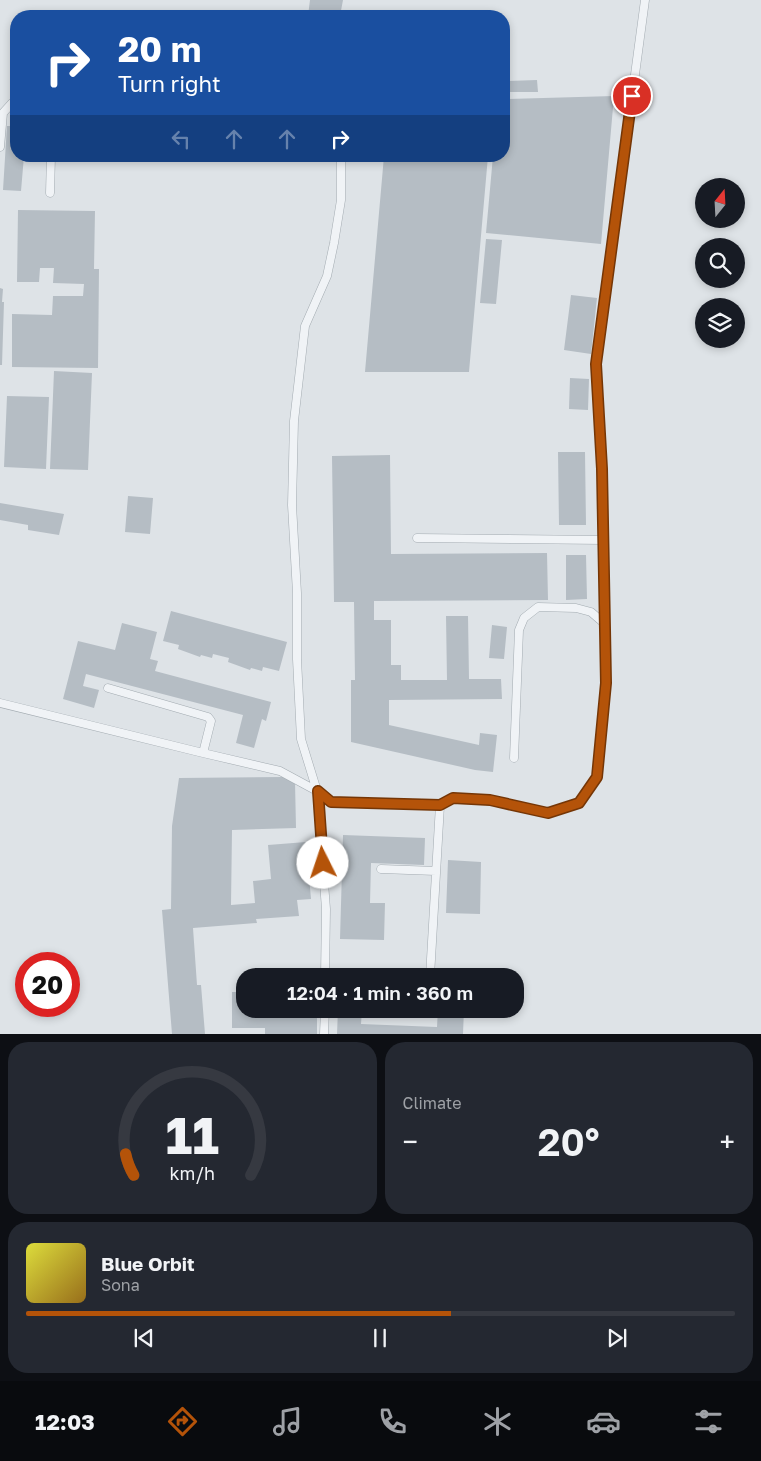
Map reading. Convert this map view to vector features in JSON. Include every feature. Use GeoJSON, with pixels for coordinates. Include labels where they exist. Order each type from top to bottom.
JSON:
{"type":"FeatureCollection","features":[{"type":"Feature","properties":{"kind":"lane"},"geometry":{"type":"LineString","coordinates":[[0,703],[280,771],[318,791],[331,802],[440,805],[453,798],[490,800],[548,813],[579,803],[597,777],[606,683],[602,469],[596,364],[645,0]]}},
{"type":"Feature","properties":{"kind":"lane"},"geometry":{"type":"LineString","coordinates":[[0,147],[3,113],[10,105]]}},
{"type":"Feature","properties":{"kind":"lane"},"geometry":{"type":"LineString","coordinates":[[50,193],[51,162]]}},
{"type":"Feature","properties":{"kind":"lane"},"geometry":{"type":"LineString","coordinates":[[325,968],[326,909],[318,791],[301,739],[297,659],[297,593],[292,505],[294,421],[305,326],[327,276],[340,200],[341,162]]}},
{"type":"Feature","properties":{"kind":"lane"},"geometry":{"type":"LineString","coordinates":[[417,538],[604,540]]}},
{"type":"Feature","properties":{"kind":"lane"},"geometry":{"type":"LineString","coordinates":[[514,758],[519,630],[524,618],[538,607],[576,608],[591,612],[605,624]]}},
{"type":"Feature","properties":{"kind":"lane"},"geometry":{"type":"LineString","coordinates":[[108,688],[208,717],[211,721],[203,753]]}},
{"type":"Feature","properties":{"kind":"lane"},"geometry":{"type":"LineString","coordinates":[[430,968],[440,805]]}},
{"type":"Feature","properties":{"kind":"lane"},"geometry":{"type":"LineString","coordinates":[[380,869],[436,871]]}},
{"type":"Feature","properties":{"kind":"lane"},"geometry":{"type":"LineString","coordinates":[[324,1034],[325,1018]]}},
{"type":"Feature","properties":{"kind":"building"},"geometry":{"type":"Polygon","coordinates":[[[310,0],[343,0],[341,10],[309,10],[310,0]]]}},
{"type":"Feature","properties":{"kind":"building"},"geometry":{"type":"Polygon","coordinates":[[[537,80],[538,92],[510,92],[510,81],[537,80]]]}},
{"type":"Feature","properties":{"kind":"building"},"geometry":{"type":"Polygon","coordinates":[[[614,96],[601,244],[486,233],[492,162],[510,162],[510,99],[614,96]]]}},
{"type":"Feature","properties":{"kind":"building"},"geometry":{"type":"Polygon","coordinates":[[[7,126],[10,126],[10,162],[23,162],[21,191],[3,190],[7,126]]]}},
{"type":"Feature","properties":{"kind":"building"},"geometry":{"type":"Polygon","coordinates":[[[383,162],[487,162],[469,372],[365,372],[383,162]]]}},
{"type":"Feature","properties":{"kind":"building"},"geometry":{"type":"Polygon","coordinates":[[[18,210],[95,211],[94,269],[99,269],[98,368],[12,367],[12,314],[52,315],[53,296],[83,296],[84,284],[53,283],[54,268],[40,268],[39,282],[17,282],[18,210]]]}},
{"type":"Feature","properties":{"kind":"building"},"geometry":{"type":"Polygon","coordinates":[[[486,239],[502,240],[496,304],[480,303],[486,239]]]}},
{"type":"Feature","properties":{"kind":"building"},"geometry":{"type":"Polygon","coordinates":[[[0,288],[3,289],[2,302],[4,302],[2,365],[0,365],[0,288]]]}},
{"type":"Feature","properties":{"kind":"building"},"geometry":{"type":"Polygon","coordinates":[[[571,295],[597,298],[591,354],[564,350],[571,295]]]}},
{"type":"Feature","properties":{"kind":"building"},"geometry":{"type":"Polygon","coordinates":[[[54,371],[92,373],[88,470],[50,469],[54,371]]]}},
{"type":"Feature","properties":{"kind":"building"},"geometry":{"type":"Polygon","coordinates":[[[570,378],[589,379],[588,410],[569,409],[570,378]]]}},
{"type":"Feature","properties":{"kind":"building"},"geometry":{"type":"Polygon","coordinates":[[[7,396],[49,397],[46,469],[4,467],[7,396]]]}},
{"type":"Feature","properties":{"kind":"building"},"geometry":{"type":"Polygon","coordinates":[[[558,452],[585,452],[586,525],[559,525],[558,452]]]}},
{"type":"Feature","properties":{"kind":"building"},"geometry":{"type":"Polygon","coordinates":[[[390,455],[391,554],[547,553],[548,600],[374,601],[374,620],[391,620],[391,665],[401,665],[401,680],[447,680],[446,616],[468,616],[469,679],[501,679],[502,699],[389,700],[389,725],[479,745],[480,733],[497,735],[493,772],[475,770],[351,742],[351,680],[355,680],[354,602],[334,602],[332,456],[390,455]]]}},
{"type":"Feature","properties":{"kind":"building"},"geometry":{"type":"Polygon","coordinates":[[[128,496],[153,498],[150,534],[125,532],[128,496]]]}},
{"type":"Feature","properties":{"kind":"building"},"geometry":{"type":"Polygon","coordinates":[[[0,503],[64,514],[59,535],[28,530],[28,525],[0,520],[0,503]]]}},
{"type":"Feature","properties":{"kind":"building"},"geometry":{"type":"Polygon","coordinates":[[[566,555],[586,555],[587,599],[566,600],[566,555]]]}},
{"type":"Feature","properties":{"kind":"building"},"geometry":{"type":"Polygon","coordinates":[[[171,611],[287,642],[279,671],[263,667],[262,671],[251,668],[250,670],[228,662],[229,658],[213,654],[212,658],[201,655],[200,657],[178,649],[179,645],[163,641],[171,611]]]}},
{"type":"Feature","properties":{"kind":"building"},"geometry":{"type":"Polygon","coordinates":[[[122,623],[157,632],[150,659],[158,661],[155,671],[271,702],[266,721],[262,719],[254,748],[236,743],[243,715],[86,674],[83,686],[99,690],[94,708],[63,699],[78,641],[115,650],[122,623]]]}},
{"type":"Feature","properties":{"kind":"building"},"geometry":{"type":"Polygon","coordinates":[[[492,625],[507,627],[504,659],[489,658],[492,625]]]}},
{"type":"Feature","properties":{"kind":"building"},"geometry":{"type":"Polygon","coordinates":[[[285,777],[295,782],[296,828],[232,830],[231,905],[255,903],[253,881],[271,879],[268,845],[306,842],[311,899],[297,900],[299,916],[256,919],[257,923],[193,928],[197,985],[201,985],[205,1034],[172,1034],[162,910],[171,909],[172,826],[179,778],[285,777]]]}},
{"type":"Feature","properties":{"kind":"building"},"geometry":{"type":"Polygon","coordinates":[[[343,835],[425,838],[424,865],[371,863],[370,903],[385,903],[384,940],[340,939],[343,835]]]}},
{"type":"Feature","properties":{"kind":"building"},"geometry":{"type":"Polygon","coordinates":[[[448,860],[481,862],[480,914],[446,913],[448,860]]]}},
{"type":"Feature","properties":{"kind":"building"},"geometry":{"type":"Polygon","coordinates":[[[232,992],[236,992],[236,1018],[317,1018],[317,1034],[265,1034],[265,1028],[232,1028],[232,992]]]}},
{"type":"Feature","properties":{"kind":"building"},"geometry":{"type":"Polygon","coordinates":[[[338,1018],[361,1018],[361,1024],[437,1027],[438,1018],[464,1018],[463,1034],[337,1034],[338,1018]]]}},
{"type":"Feature","properties":{"kind":"route"},"geometry":{"type":"LineString","coordinates":[[323,863],[318,791],[331,802],[440,805],[453,798],[490,800],[548,813],[579,803],[597,777],[606,683],[602,469],[596,364],[632,96]]}}]}
